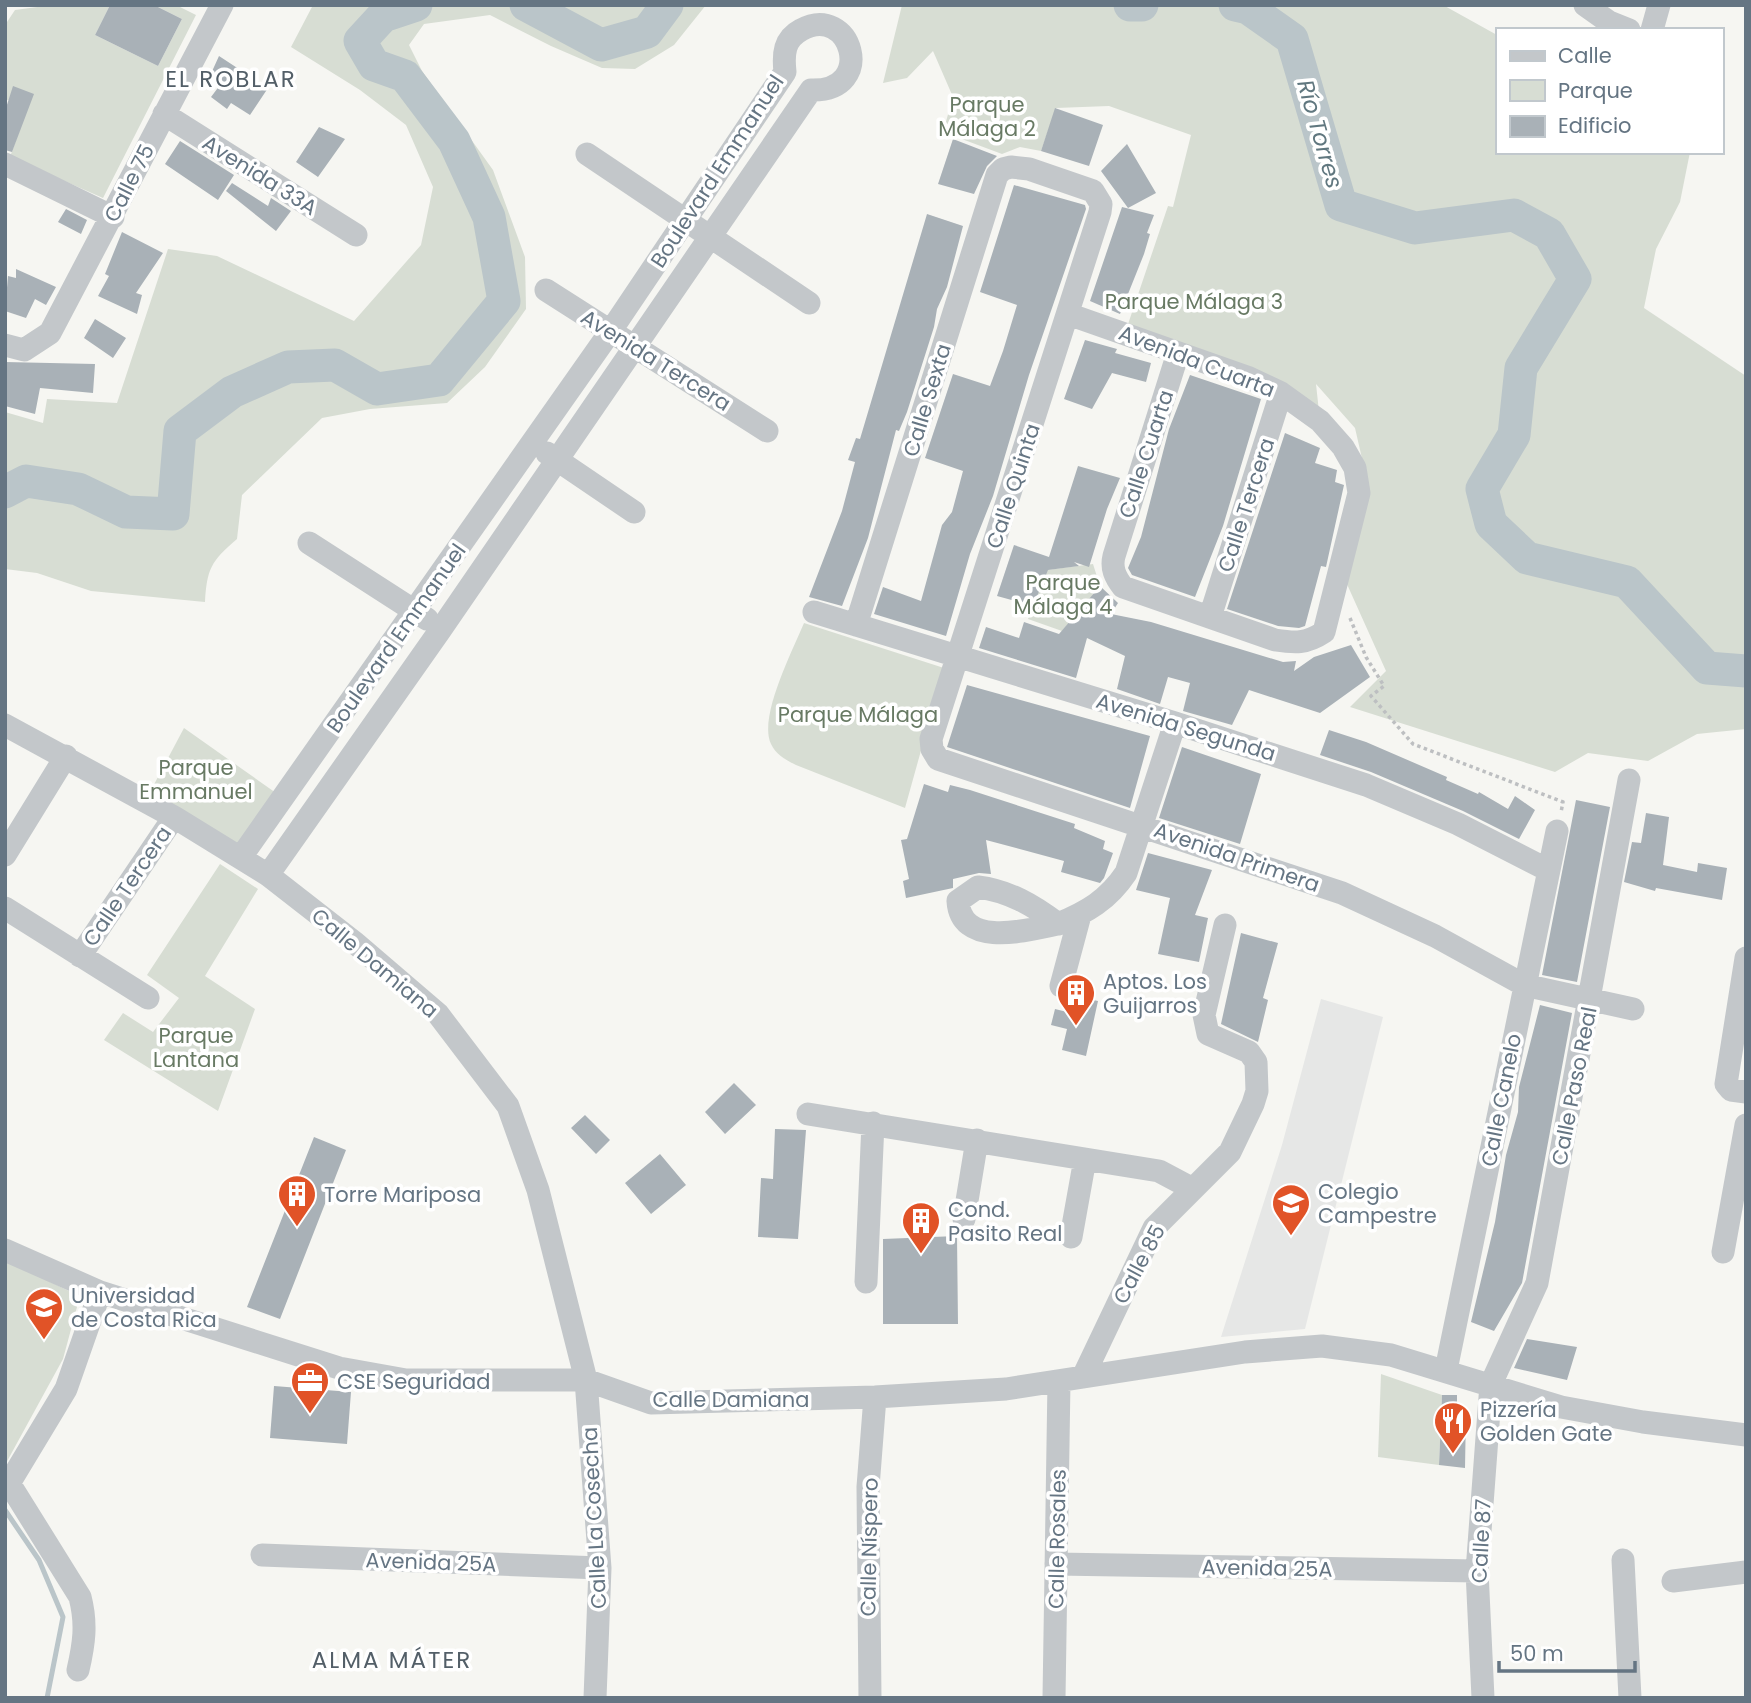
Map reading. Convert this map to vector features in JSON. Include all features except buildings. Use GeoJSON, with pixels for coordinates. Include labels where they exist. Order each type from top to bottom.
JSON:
{"type":"FeatureCollection","features":[{"type":"Feature","properties":{"kind":"street","name":"Calle 75"},"geometry":{"type":"LineString","coordinates":[[15,347],[50,333],[222,5]]}},
{"type":"Feature","properties":{"kind":"street"},"geometry":{"type":"LineString","coordinates":[[1585,5],[1609,22],[1624,28]]}},
{"type":"Feature","properties":{"kind":"street"},"geometry":{"type":"LineString","coordinates":[[1653,28],[1659,5]]}},
{"type":"Feature","properties":{"kind":"street","name":"Boulevard Emmanuel"},"geometry":{"type":"LineString","coordinates":[[241,857],[533,444],[686,220],[785,72],[783,53],[788,41],[808,26],[831,26],[842,34],[850,47],[849,72],[836,87],[811,90],[558,460],[268,875]]}},
{"type":"Feature","properties":{"kind":"street","name":"Avenida 33A"},"geometry":{"type":"LineString","coordinates":[[164,114],[356,236]]}},
{"type":"Feature","properties":{"kind":"street"},"geometry":{"type":"LineString","coordinates":[[587,154],[808,303]]}},
{"type":"Feature","properties":{"kind":"street"},"geometry":{"type":"LineString","coordinates":[[5,164],[113,217]]}},
{"type":"Feature","properties":{"kind":"street","name":"Calle Sexta"},"geometry":{"type":"LineString","coordinates":[[856,625],[998,175],[1003,169],[1011,167],[1029,169],[1093,191],[1101,204],[1100,212]]}},
{"type":"Feature","properties":{"kind":"street","name":"Calle Quinta"},"geometry":{"type":"LineString","coordinates":[[938,759],[932,749],[931,739],[1100,212]]}},
{"type":"Feature","properties":{"kind":"street","name":"Avenida Tercera"},"geometry":{"type":"LineString","coordinates":[[546,290],[767,430]]}},
{"type":"Feature","properties":{"kind":"street","name":"Avenida Cuarta"},"geometry":{"type":"LineString","coordinates":[[1068,314],[1247,377],[1281,393],[1320,421],[1343,447],[1355,468],[1359,492],[1324,632],[1299,643],[1275,640],[1210,617]]}},
{"type":"Feature","properties":{"kind":"street","name":"Calle Cuarta"},"geometry":{"type":"LineString","coordinates":[[1178,353],[1112,565],[1123,587],[1210,617]]}},
{"type":"Feature","properties":{"kind":"street","name":"Calle Tercera"},"geometry":{"type":"LineString","coordinates":[[1210,617],[1281,393]]}},
{"type":"Feature","properties":{"kind":"street"},"geometry":{"type":"LineString","coordinates":[[533,444],[634,512]]}},
{"type":"Feature","properties":{"kind":"street"},"geometry":{"type":"LineString","coordinates":[[309,543],[441,629]]}},
{"type":"Feature","properties":{"kind":"street","name":"Avenida Segunda"},"geometry":{"type":"LineString","coordinates":[[814,612],[1366,785],[1458,824],[1548,870]]}},
{"type":"Feature","properties":{"kind":"street"},"geometry":{"type":"LineString","coordinates":[[1058,924],[1080,915],[1107,897],[1126,873],[1175,723]]}},
{"type":"Feature","properties":{"kind":"street","name":"Calle Damiana"},"geometry":{"type":"LineString","coordinates":[[5,725],[174,817],[268,875],[354,942],[438,1014],[508,1106],[538,1190],[586,1380],[651,1403],[875,1397],[1006,1389],[1245,1352],[1322,1346],[1391,1354],[1561,1407],[1643,1422],[1746,1434]]}},
{"type":"Feature","properties":{"kind":"street"},"geometry":{"type":"LineString","coordinates":[[5,855],[66,756]]}},
{"type":"Feature","properties":{"kind":"street","name":"Avenida Primera"},"geometry":{"type":"LineString","coordinates":[[938,759],[1342,893],[1435,936],[1524,985],[1633,1009]]}},
{"type":"Feature","properties":{"kind":"street","name":"Calle Paso Real"},"geometry":{"type":"LineString","coordinates":[[1491,1384],[1537,1283],[1629,780]]}},
{"type":"Feature","properties":{"kind":"street","name":"Calle Tercera"},"geometry":{"type":"LineString","coordinates":[[80,956],[174,817]]}},
{"type":"Feature","properties":{"kind":"street","name":"Calle Canelo"},"geometry":{"type":"LineString","coordinates":[[1446,1370],[1556,831]]}},
{"type":"Feature","properties":{"kind":"street"},"geometry":{"type":"LineString","coordinates":[[5,908],[148,998]]}},
{"type":"Feature","properties":{"kind":"street"},"geometry":{"type":"LineString","coordinates":[[1061,986],[1080,915]]}},
{"type":"Feature","properties":{"kind":"street","name":"Calle 85"},"geometry":{"type":"LineString","coordinates":[[1083,1377],[1154,1228],[1191,1188],[1216,1169],[1230,1152],[1257,1091],[1256,1062],[1249,1052],[1208,1034],[1204,1015],[1225,925]]}},
{"type":"Feature","properties":{"kind":"street"},"geometry":{"type":"LineString","coordinates":[[1736,1088],[1746,958]]}},
{"type":"Feature","properties":{"kind":"street"},"geometry":{"type":"LineString","coordinates":[[808,1114],[1159,1171],[1191,1188]]}},
{"type":"Feature","properties":{"kind":"street"},"geometry":{"type":"LineString","coordinates":[[866,1282],[873,1123]]}},
{"type":"Feature","properties":{"kind":"street"},"geometry":{"type":"LineString","coordinates":[[1723,1252],[1746,1125]]}},
{"type":"Feature","properties":{"kind":"street"},"geometry":{"type":"LineString","coordinates":[[964,1219],[977,1140]]}},
{"type":"Feature","properties":{"kind":"street"},"geometry":{"type":"LineString","coordinates":[[1071,1237],[1085,1159]]}},
{"type":"Feature","properties":{"kind":"street"},"geometry":{"type":"LineString","coordinates":[[5,1250],[100,1292],[339,1368],[406,1381],[586,1380]]}},
{"type":"Feature","properties":{"kind":"street"},"geometry":{"type":"LineString","coordinates":[[78,1670],[86,1637],[80,1597],[8,1479],[66,1389],[100,1292]]}},
{"type":"Feature","properties":{"kind":"street","name":"Calle La Cosecha"},"geometry":{"type":"LineString","coordinates":[[586,1380],[600,1568],[595,1698]]}},
{"type":"Feature","properties":{"kind":"street","name":"Calle Rosales"},"geometry":{"type":"LineString","coordinates":[[1054,1698],[1059,1381]]}},
{"type":"Feature","properties":{"kind":"street","name":"Calle 87"},"geometry":{"type":"LineString","coordinates":[[1483,1698],[1477,1571],[1491,1384]]}},
{"type":"Feature","properties":{"kind":"street","name":"Calle Níspero"},"geometry":{"type":"LineString","coordinates":[[870,1698],[868,1486],[875,1397]]}},
{"type":"Feature","properties":{"kind":"street","name":"Avenida 25A"},"geometry":{"type":"LineString","coordinates":[[262,1555],[600,1568]]}},
{"type":"Feature","properties":{"kind":"street"},"geometry":{"type":"LineString","coordinates":[[1623,1560],[1630,1698]]}},
{"type":"Feature","properties":{"kind":"street","name":"Avenida 25A"},"geometry":{"type":"LineString","coordinates":[[1056,1564],[1477,1571]]}},
{"type":"Feature","properties":{"kind":"street"},"geometry":{"type":"LineString","coordinates":[[1673,1581],[1746,1572]]}},
{"type":"Feature","properties":{"kind":"path"},"geometry":{"type":"LineString","coordinates":[[1348,615],[1366,657],[1384,685],[1371,696],[1413,744],[1563,802]]}},
{"type":"Feature","properties":{"kind":"shaded area","name":"Colegio Campestre"},"geometry":{"type":"Polygon","coordinates":[[[1321,999],[1383,1017],[1305,1329],[1221,1337],[1282,1145],[1321,999]]]}},
{"type":"Feature","properties":{"kind":"green space"},"geometry":{"type":"Polygon","coordinates":[[[52,5],[110,5],[95,35],[158,66],[182,19],[154,5],[176,5],[196,15],[103,198],[10,157],[28,107],[5,99],[5,25],[15,10],[52,5]]]}},
{"type":"Feature","properties":{"kind":"green space"},"geometry":{"type":"Polygon","coordinates":[[[313,5],[706,5],[674,45],[635,69],[602,68],[490,15],[424,24],[409,45],[422,71],[493,170],[525,257],[526,309],[485,367],[447,403],[370,409],[322,418],[242,495],[237,539],[221,553],[212,566],[205,602],[91,591],[37,573],[5,569],[5,412],[43,423],[47,399],[117,403],[168,249],[217,256],[354,321],[421,245],[433,187],[406,125],[360,90],[291,47],[313,5]]]}},
{"type":"Feature","properties":{"kind":"green space"},"geometry":{"type":"Polygon","coordinates":[[[902,5],[1443,5],[1496,34],[1496,154],[1690,154],[1680,202],[1656,249],[1644,308],[1746,376],[1746,729],[1697,734],[1648,761],[1588,753],[1555,772],[1350,707],[1386,671],[1346,582],[1369,489],[1355,428],[1316,384],[1320,421],[1125,333],[1168,206],[1173,207],[1191,135],[1109,106],[1056,108],[1041,151],[1020,147],[1002,154],[943,132],[953,97],[933,51],[907,78],[883,83],[902,5]]]}},
{"type":"Feature","properties":{"kind":"green space","name":"Parque Málaga 4"},"geometry":{"type":"Polygon","coordinates":[[[1093,564],[1100,586],[1062,631],[1028,619],[1047,570],[1093,564]]]}},
{"type":"Feature","properties":{"kind":"green space","name":"Parque Málaga"},"geometry":{"type":"Polygon","coordinates":[[[804,623],[944,668],[905,808],[796,765],[773,748],[768,732],[773,701],[804,623]]]}},
{"type":"Feature","properties":{"kind":"green space","name":"Parque Emmanuel"},"geometry":{"type":"Polygon","coordinates":[[[184,728],[276,793],[238,845],[150,792],[184,728]]]}},
{"type":"Feature","properties":{"kind":"green space","name":"Parque Lantana"},"geometry":{"type":"Polygon","coordinates":[[[220,864],[258,889],[205,976],[255,1009],[218,1111],[104,1040],[123,1013],[153,1032],[179,998],[147,975],[220,864]]]}},
{"type":"Feature","properties":{"kind":"green space","name":"Universidad de Costa Rica"},"geometry":{"type":"Polygon","coordinates":[[[5,1260],[69,1291],[77,1307],[63,1359],[5,1465],[5,1260]]]}},
{"type":"Feature","properties":{"kind":"green space"},"geometry":{"type":"Polygon","coordinates":[[[1381,1374],[1442,1395],[1439,1465],[1378,1457],[1381,1374]]]}},
{"type":"Feature","properties":{"kind":"waterway","name":"Río Torres"},"geometry":{"type":"LineString","coordinates":[[5,492],[26,481],[78,489],[126,512],[173,514],[180,431],[232,392],[288,367],[335,365],[377,389],[439,380],[504,301],[489,217],[454,141],[405,76],[374,65],[360,41],[383,16],[416,5]]}},
{"type":"Feature","properties":{"kind":"waterway","name":"Río Torres"},"geometry":{"type":"LineString","coordinates":[[526,5],[601,45],[647,32],[667,5]]}},
{"type":"Feature","properties":{"kind":"waterway","name":"Río Torres"},"geometry":{"type":"LineString","coordinates":[[1130,5],[1142,5]]}},
{"type":"Feature","properties":{"kind":"waterway","name":"Río Torres"},"geometry":{"type":"LineString","coordinates":[[1235,5],[1248,8],[1292,39],[1341,205],[1415,228],[1514,215],[1549,234],[1575,279],[1521,368],[1514,435],[1482,489],[1491,524],[1527,558],[1627,582],[1707,668],[1746,671]]}},
{"type":"Feature","properties":{"kind":"waterway"},"geometry":{"type":"LineString","coordinates":[[5,1510],[39,1560],[63,1617],[47,1698]]}},
{"type":"Feature","properties":{"kind":"place","name":"Aptos. Los Guijarros"},"geometry":{"type":"Point","coordinates":[1076,1027]}},
{"type":"Feature","properties":{"kind":"place","name":"Torre Mariposa"},"geometry":{"type":"Point","coordinates":[297,1228]}},
{"type":"Feature","properties":{"kind":"place","name":"Colegio Campestre"},"geometry":{"type":"Point","coordinates":[1291,1237]}},
{"type":"Feature","properties":{"kind":"place","name":"Cond. Pasito Real"},"geometry":{"type":"Point","coordinates":[921,1255]}},
{"type":"Feature","properties":{"kind":"place","name":"Universidad de Costa Rica"},"geometry":{"type":"Point","coordinates":[44,1341]}},
{"type":"Feature","properties":{"kind":"place","name":"CSE Seguridad"},"geometry":{"type":"Point","coordinates":[310,1415]}},
{"type":"Feature","properties":{"kind":"place","name":"Pizzería Golden Gate"},"geometry":{"type":"Point","coordinates":[1453,1455]}},
{"type":"Feature","properties":{"kind":"district","name":"EL ROBLAR"},"geometry":{"type":"Point","coordinates":[231,79]}},
{"type":"Feature","properties":{"kind":"district","name":"ALMA MÁTER"},"geometry":{"type":"Point","coordinates":[392,1660]}},
{"type":"Feature","properties":{"kind":"park label","name":"Parque Málaga 2"},"geometry":{"type":"Point","coordinates":[987,116]}},
{"type":"Feature","properties":{"kind":"park label","name":"Parque Málaga 3"},"geometry":{"type":"Point","coordinates":[1194,301]}}]}
